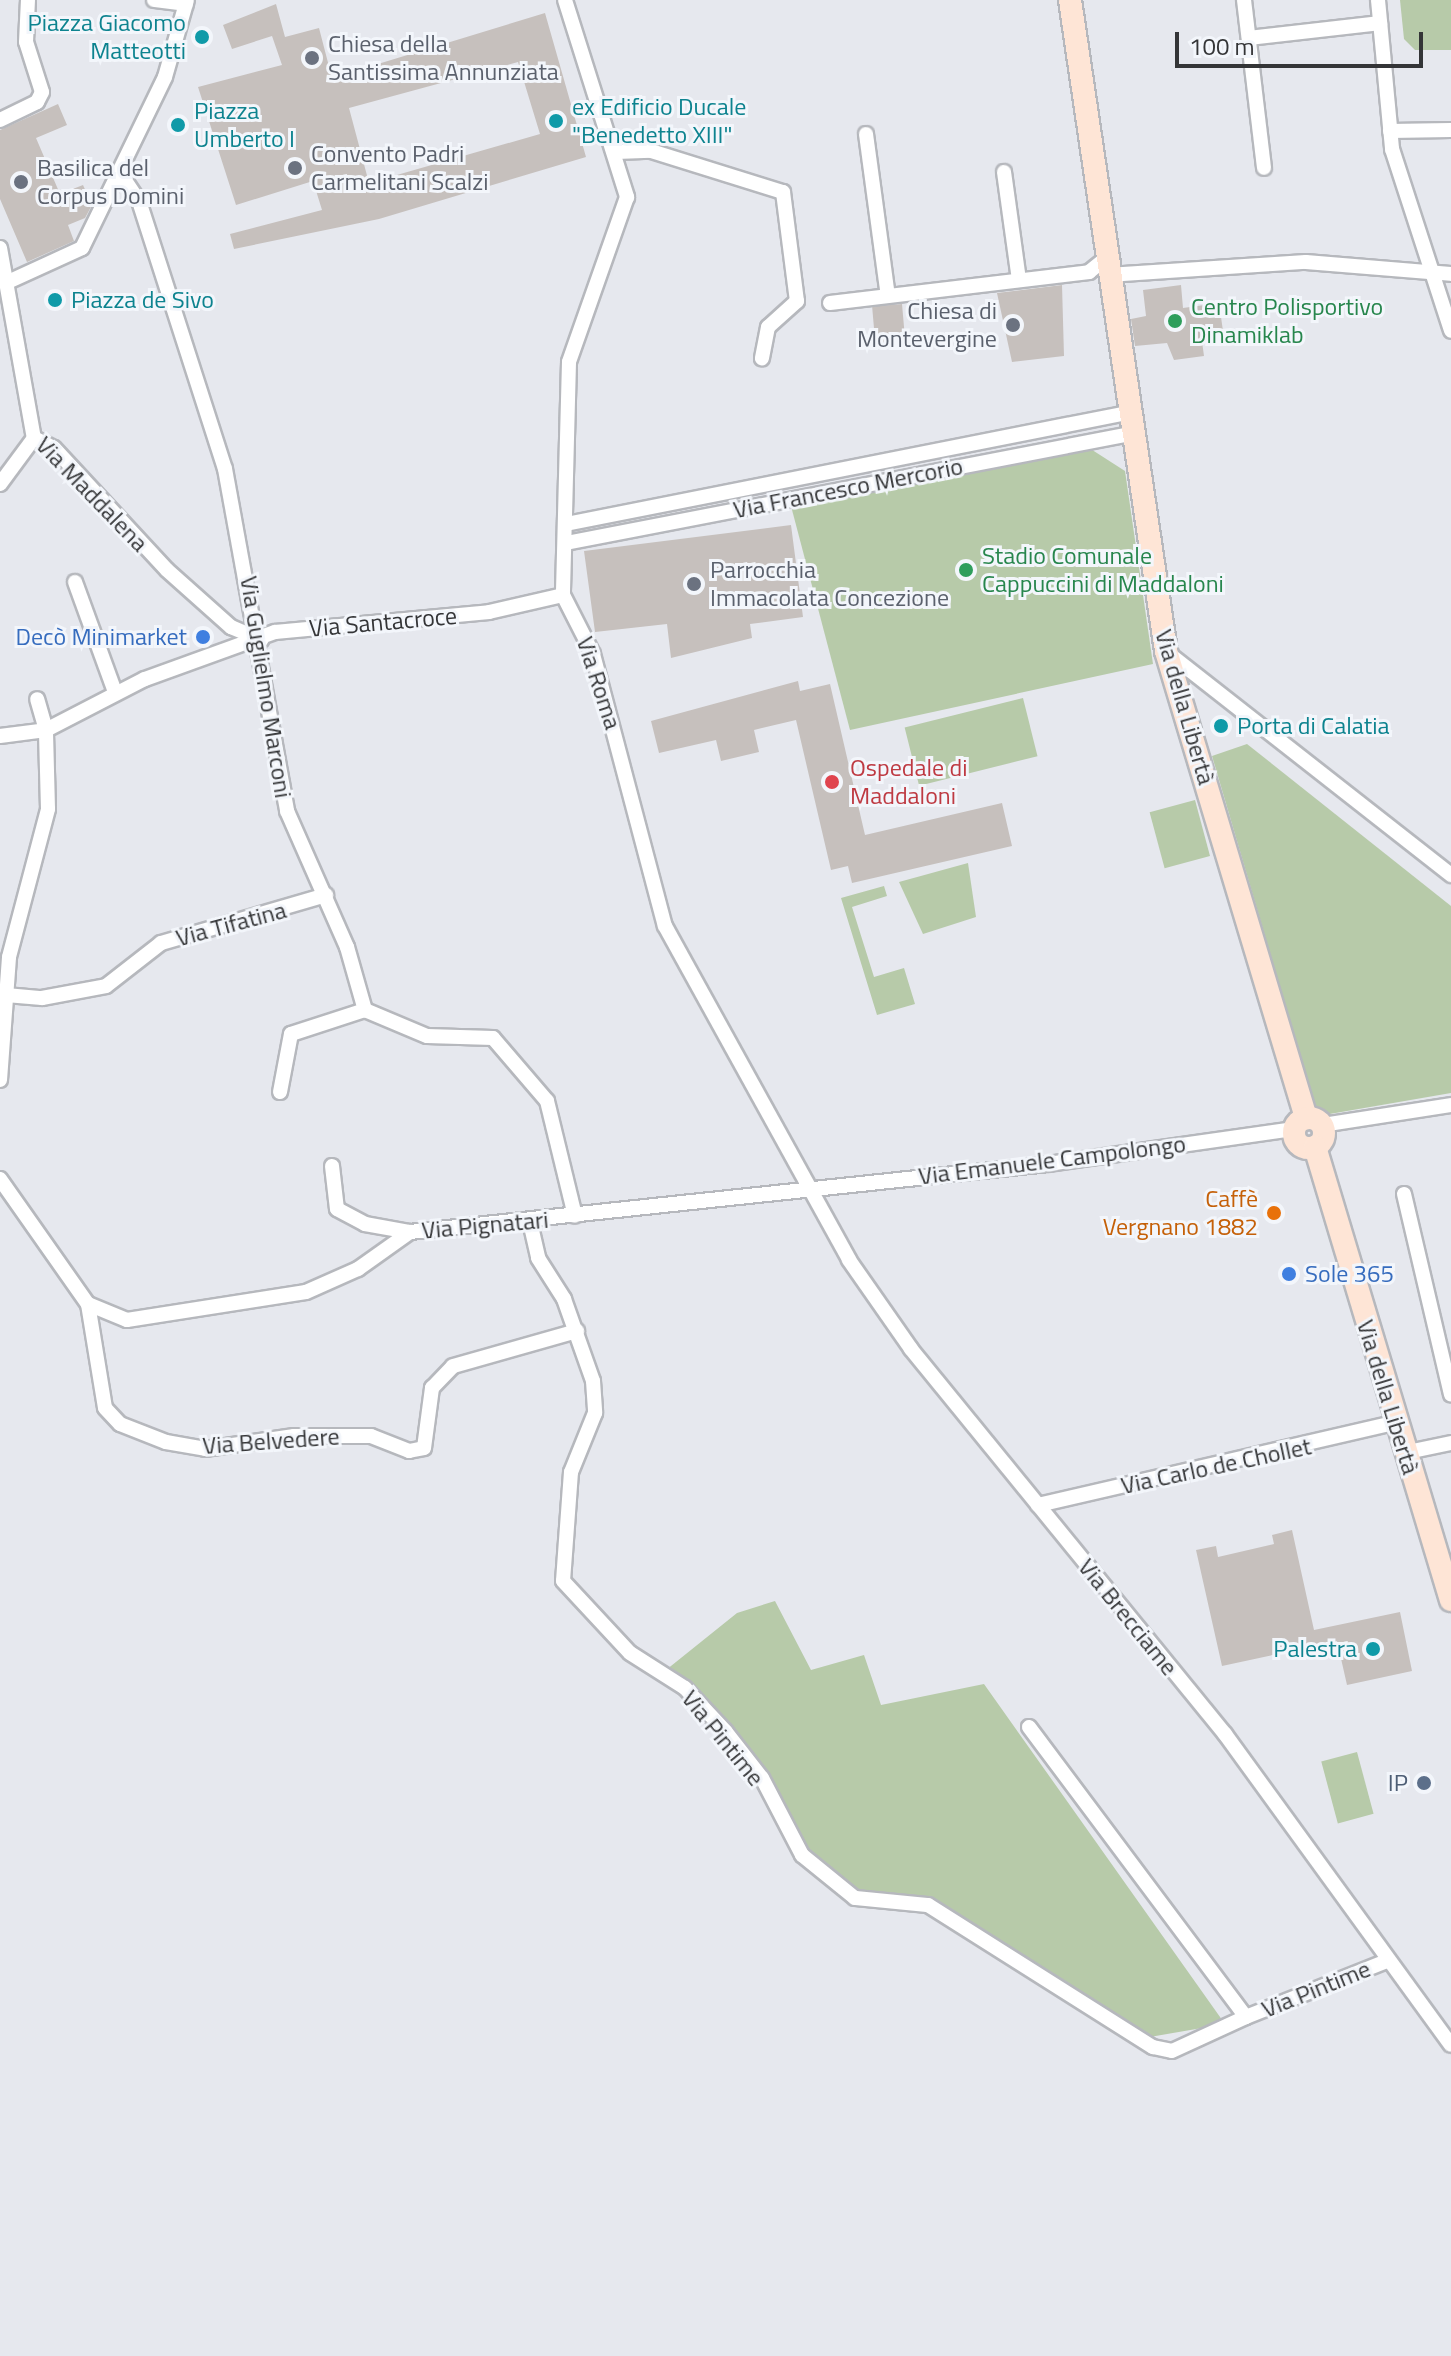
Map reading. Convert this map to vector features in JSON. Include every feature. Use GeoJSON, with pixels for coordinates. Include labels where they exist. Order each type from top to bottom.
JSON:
{"type":"FeatureCollection","features":[{"type":"Feature","properties":{"kind":"main road","name":"Via della Libertà"},"geometry":{"type":"LineString","coordinates":[[1070,0],[1128,423],[1166,651],[1308,1124],[1299,1144],[1315,1147],[1403,1453],[1451,1600]]}},
{"type":"Feature","properties":{"kind":"street"},"geometry":{"type":"LineString","coordinates":[[0,120],[37,102],[42,92],[26,42],[28,0]]}},
{"type":"Feature","properties":{"kind":"street"},"geometry":{"type":"LineString","coordinates":[[10,281],[82,248],[122,176],[165,77],[186,2],[154,0]]}},
{"type":"Feature","properties":{"kind":"street"},"geometry":{"type":"LineString","coordinates":[[563,595],[569,362],[627,197],[616,152],[565,0]]}},
{"type":"Feature","properties":{"kind":"street"},"geometry":{"type":"LineString","coordinates":[[1244,0],[1264,168]]}},
{"type":"Feature","properties":{"kind":"street"},"geometry":{"type":"LineString","coordinates":[[1378,0],[1390,131],[1451,331]]}},
{"type":"Feature","properties":{"kind":"street"},"geometry":{"type":"LineString","coordinates":[[1249,38],[1380,23]]}},
{"type":"Feature","properties":{"kind":"street"},"geometry":{"type":"LineString","coordinates":[[1390,131],[1451,130]]}},
{"type":"Feature","properties":{"kind":"street"},"geometry":{"type":"LineString","coordinates":[[866,134],[888,296]]}},
{"type":"Feature","properties":{"kind":"street"},"geometry":{"type":"LineString","coordinates":[[616,152],[651,151],[783,192],[797,301],[768,327],[762,358]]}},
{"type":"Feature","properties":{"kind":"street"},"geometry":{"type":"LineString","coordinates":[[1004,172],[1019,280]]}},
{"type":"Feature","properties":{"kind":"street","name":"Via Guglielmo Marconi"},"geometry":{"type":"LineString","coordinates":[[122,176],[139,201],[225,469],[261,640],[287,811],[326,895],[365,1010]]}},
{"type":"Feature","properties":{"kind":"street","name":"Via Maddalena"},"geometry":{"type":"LineString","coordinates":[[0,248],[10,281],[34,438],[54,448],[167,570],[231,627],[261,640]]}},
{"type":"Feature","properties":{"kind":"street"},"geometry":{"type":"LineString","coordinates":[[830,303],[1089,272],[1107,267],[1306,262],[1451,274]]}},
{"type":"Feature","properties":{"kind":"street","name":"Via Francesco Mercorio"},"geometry":{"type":"LineString","coordinates":[[566,524],[1128,423]]}},
{"type":"Feature","properties":{"kind":"street","name":"Via Francesco Mercorio"},"geometry":{"type":"LineString","coordinates":[[566,543],[1128,423]]}},
{"type":"Feature","properties":{"kind":"street"},"geometry":{"type":"LineString","coordinates":[[0,484],[34,438]]}},
{"type":"Feature","properties":{"kind":"street"},"geometry":{"type":"LineString","coordinates":[[75,582],[115,692]]}},
{"type":"Feature","properties":{"kind":"street","name":"Via Santacroce"},"geometry":{"type":"LineString","coordinates":[[0,736],[46,730],[115,692],[261,640],[275,632],[489,612],[563,595]]}},
{"type":"Feature","properties":{"kind":"street","name":"Via Roma"},"geometry":{"type":"LineString","coordinates":[[563,595],[593,654],[665,926],[808,1187]]}},
{"type":"Feature","properties":{"kind":"street"},"geometry":{"type":"LineString","coordinates":[[1166,651],[1451,875]]}},
{"type":"Feature","properties":{"kind":"street"},"geometry":{"type":"LineString","coordinates":[[0,1080],[6,995],[48,809],[46,730],[37,699]]}},
{"type":"Feature","properties":{"kind":"street","name":"Via Tifatina"},"geometry":{"type":"LineString","coordinates":[[6,995],[42,998],[106,986],[161,943],[326,895]]}},
{"type":"Feature","properties":{"kind":"street"},"geometry":{"type":"LineString","coordinates":[[280,1092],[291,1034],[365,1010],[427,1036],[493,1038],[547,1101],[575,1216]]}},
{"type":"Feature","properties":{"kind":"street","name":"Via Emanuele Campolongo"},"geometry":{"type":"LineString","coordinates":[[808,1187],[1451,1105]]}},
{"type":"Feature","properties":{"kind":"street"},"geometry":{"type":"LineString","coordinates":[[332,1166],[337,1209],[365,1224],[410,1232]]}},
{"type":"Feature","properties":{"kind":"street"},"geometry":{"type":"LineString","coordinates":[[0,1179],[88,1304]]}},
{"type":"Feature","properties":{"kind":"street","name":"Via Pignatari"},"geometry":{"type":"LineString","coordinates":[[88,1304],[127,1320],[306,1292],[358,1269],[410,1232],[530,1222],[808,1187]]}},
{"type":"Feature","properties":{"kind":"street","name":"Via Brecciame"},"geometry":{"type":"LineString","coordinates":[[808,1187],[911,1349],[1225,1734],[1451,2045]]}},
{"type":"Feature","properties":{"kind":"street"},"geometry":{"type":"LineString","coordinates":[[1404,1194],[1451,1395]]}},
{"type":"Feature","properties":{"kind":"street","name":"Via Pintime"},"geometry":{"type":"LineString","coordinates":[[530,1222],[538,1258],[577,1331],[595,1413],[571,1472],[563,1581],[630,1653],[685,1688],[726,1732],[762,1778],[783,1831],[802,1855],[855,1898],[928,1905],[1153,2047],[1172,2051],[1246,2017],[1387,1961]]}},
{"type":"Feature","properties":{"kind":"street","name":"Via Belvedere"},"geometry":{"type":"LineString","coordinates":[[88,1304],[105,1408],[154,1438],[205,1449],[340,1436],[371,1436],[409,1451],[424,1448],[432,1388],[453,1366],[577,1331]]}},
{"type":"Feature","properties":{"kind":"street","name":"Via Carlo de Chollet"},"geometry":{"type":"LineString","coordinates":[[1038,1505],[1394,1423]]}},
{"type":"Feature","properties":{"kind":"street"},"geometry":{"type":"LineString","coordinates":[[1403,1453],[1451,1443]]}},
{"type":"Feature","properties":{"kind":"street","name":"Via Pintime"},"geometry":{"type":"LineString","coordinates":[[1029,1727],[1246,2017]]}},
{"type":"Feature","properties":{"kind":"green space"},"geometry":{"type":"Polygon","coordinates":[[[1400,0],[1451,0],[1451,50],[1415,50],[1404,39],[1400,0]]]}},
{"type":"Feature","properties":{"kind":"green space"},"geometry":{"type":"Polygon","coordinates":[[[1086,446],[1125,471],[1153,664],[850,730],[791,506],[1086,446]]]}},
{"type":"Feature","properties":{"kind":"green space"},"geometry":{"type":"Polygon","coordinates":[[[1023,698],[1038,756],[919,786],[905,728],[1023,698]]]}},
{"type":"Feature","properties":{"kind":"green space"},"geometry":{"type":"Polygon","coordinates":[[[1247,744],[1451,906],[1451,1093],[1318,1116],[1212,756],[1247,744]]]}},
{"type":"Feature","properties":{"kind":"green space"},"geometry":{"type":"Polygon","coordinates":[[[1195,800],[1210,856],[1165,868],[1150,812],[1195,800]]]}},
{"type":"Feature","properties":{"kind":"green space"},"geometry":{"type":"Polygon","coordinates":[[[968,863],[976,917],[923,934],[899,882],[968,863]]]}},
{"type":"Feature","properties":{"kind":"green space"},"geometry":{"type":"Polygon","coordinates":[[[884,886],[887,896],[852,907],[874,977],[904,968],[915,1004],[877,1015],[841,898],[884,886]]]}},
{"type":"Feature","properties":{"kind":"green space"},"geometry":{"type":"Polygon","coordinates":[[[775,1601],[811,1670],[864,1655],[881,1705],[984,1684],[1225,2024],[1144,2038],[928,1900],[860,1893],[793,1837],[760,1763],[690,1684],[666,1670],[737,1613],[775,1601]]]}},
{"type":"Feature","properties":{"kind":"green space"},"geometry":{"type":"Polygon","coordinates":[[[1357,1752],[1374,1814],[1338,1823],[1321,1762],[1357,1752]]]}},
{"type":"Feature","properties":{"kind":"building"},"geometry":{"type":"Polygon","coordinates":[[[276,4],[285,37],[319,28],[332,78],[545,13],[586,157],[379,219],[234,249],[230,234],[322,210],[313,181],[236,205],[198,87],[282,65],[272,36],[232,49],[223,25],[276,4]],[[518,62],[349,108],[369,183],[540,134],[518,62]]]}},
{"type":"Feature","properties":{"kind":"building","name":"Basilica del Corpus Domini"},"geometry":{"type":"Polygon","coordinates":[[[58,104],[67,125],[36,138],[60,194],[83,185],[92,205],[85,218],[68,225],[74,241],[27,262],[0,199],[0,130],[58,104]]]}},
{"type":"Feature","properties":{"kind":"building","name":"Chiesa di Montevergine"},"geometry":{"type":"Polygon","coordinates":[[[1062,285],[1064,356],[1012,362],[997,293],[1062,285]]]}},
{"type":"Feature","properties":{"kind":"building","name":"Centro Polisportivo Dinamiklab"},"geometry":{"type":"Polygon","coordinates":[[[1181,285],[1183,308],[1219,303],[1223,331],[1201,334],[1204,356],[1174,360],[1167,343],[1135,346],[1131,319],[1146,316],[1143,290],[1181,285]]]}},
{"type":"Feature","properties":{"kind":"building"},"geometry":{"type":"Polygon","coordinates":[[[902,304],[906,346],[876,348],[872,307],[902,304]]]}},
{"type":"Feature","properties":{"kind":"building","name":"Parrocchia Immacolata Concezione"},"geometry":{"type":"Polygon","coordinates":[[[791,525],[803,617],[750,624],[752,638],[671,658],[667,624],[595,632],[584,551],[791,525]]]}},
{"type":"Feature","properties":{"kind":"building","name":"Ospedale di Maddaloni"},"geometry":{"type":"Polygon","coordinates":[[[798,681],[800,691],[830,684],[865,835],[1002,803],[1012,846],[852,883],[848,866],[831,870],[796,720],[754,730],[759,752],[721,761],[716,740],[659,753],[651,721],[798,681]]]}},
{"type":"Feature","properties":{"kind":"building"},"geometry":{"type":"Polygon","coordinates":[[[1292,1530],[1314,1630],[1400,1612],[1412,1671],[1347,1685],[1337,1641],[1222,1666],[1196,1550],[1216,1546],[1218,1557],[1274,1544],[1272,1535],[1292,1530]]]}},
{"type":"Feature","properties":{"kind":"place","name":"Piazza Giacomo Matteotti"},"geometry":{"type":"Point","coordinates":[202,37]}},
{"type":"Feature","properties":{"kind":"place","name":"Chiesa della Santissima Annunziata"},"geometry":{"type":"Point","coordinates":[312,58]}},
{"type":"Feature","properties":{"kind":"place","name":"ex Edificio Ducale \"Benedetto XIII\""},"geometry":{"type":"Point","coordinates":[556,121]}},
{"type":"Feature","properties":{"kind":"place","name":"Piazza Umberto I"},"geometry":{"type":"Point","coordinates":[178,125]}},
{"type":"Feature","properties":{"kind":"place","name":"Convento Padri Carmelitani Scalzi"},"geometry":{"type":"Point","coordinates":[295,168]}},
{"type":"Feature","properties":{"kind":"place","name":"Basilica del Corpus Domini"},"geometry":{"type":"Point","coordinates":[21,182]}},
{"type":"Feature","properties":{"kind":"place","name":"Piazza de Sivo"},"geometry":{"type":"Point","coordinates":[55,300]}},
{"type":"Feature","properties":{"kind":"place","name":"Centro Polisportivo Dinamiklab"},"geometry":{"type":"Point","coordinates":[1175,321]}},
{"type":"Feature","properties":{"kind":"place","name":"Chiesa di Montevergine"},"geometry":{"type":"Point","coordinates":[1013,325]}},
{"type":"Feature","properties":{"kind":"place","name":"Stadio Comunale Cappuccini di Maddaloni"},"geometry":{"type":"Point","coordinates":[966,570]}},
{"type":"Feature","properties":{"kind":"place","name":"Parrocchia Immacolata Concezione"},"geometry":{"type":"Point","coordinates":[694,584]}},
{"type":"Feature","properties":{"kind":"place","name":"Decò Minimarket"},"geometry":{"type":"Point","coordinates":[203,637]}},
{"type":"Feature","properties":{"kind":"place","name":"Porta di Calatia"},"geometry":{"type":"Point","coordinates":[1221,726]}},
{"type":"Feature","properties":{"kind":"place","name":"Ospedale di Maddaloni"},"geometry":{"type":"Point","coordinates":[832,782]}},
{"type":"Feature","properties":{"kind":"place","name":"Caffè Vergnano 1882"},"geometry":{"type":"Point","coordinates":[1274,1213]}},
{"type":"Feature","properties":{"kind":"place","name":"Sole 365"},"geometry":{"type":"Point","coordinates":[1289,1274]}},
{"type":"Feature","properties":{"kind":"place","name":"Palestra"},"geometry":{"type":"Point","coordinates":[1373,1649]}},
{"type":"Feature","properties":{"kind":"place","name":"IP"},"geometry":{"type":"Point","coordinates":[1424,1783]}}]}
